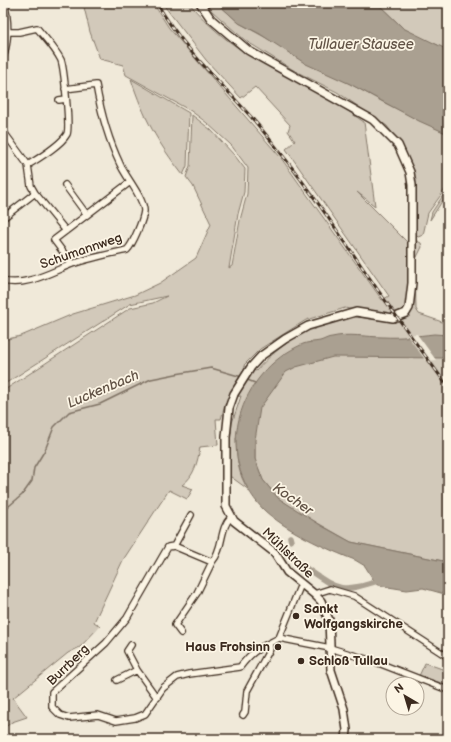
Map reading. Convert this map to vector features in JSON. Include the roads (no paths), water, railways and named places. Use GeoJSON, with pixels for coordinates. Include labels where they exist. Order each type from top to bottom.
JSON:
{"type":"FeatureCollection","features":[{"type":"Feature","properties":{"kind":"street"},"geometry":{"type":"LineString","coordinates":[[3,58],[7,46],[4,3]]}},
{"type":"Feature","properties":{"kind":"street"},"geometry":{"type":"LineString","coordinates":[[181,633],[175,625],[197,593],[212,562],[218,555],[225,525],[231,517],[226,506],[225,496],[226,437],[229,408],[234,394],[247,372],[261,356],[308,326],[356,312],[393,318],[406,313],[409,308],[412,276],[412,185],[410,172],[398,145],[373,120],[249,51],[211,19],[200,3]]}},
{"type":"Feature","properties":{"kind":"street"},"geometry":{"type":"LineString","coordinates":[[7,32],[19,32],[36,28],[61,61],[66,89],[68,122],[66,134],[56,145],[28,165]]}},
{"type":"Feature","properties":{"kind":"street","name":"Schumannweg"},"geometry":{"type":"LineString","coordinates":[[3,281],[16,282],[45,276],[72,264],[127,250],[131,245],[144,210],[142,203],[113,148],[100,111],[96,85],[66,89]]}},
{"type":"Feature","properties":{"kind":"street"},"geometry":{"type":"LineString","coordinates":[[59,100],[66,99]]}},
{"type":"Feature","properties":{"kind":"street"},"geometry":{"type":"LineString","coordinates":[[3,131],[28,165],[31,186],[35,193],[66,231]]}},
{"type":"Feature","properties":{"kind":"street"},"geometry":{"type":"LineString","coordinates":[[72,264],[54,240],[130,182]]}},
{"type":"Feature","properties":{"kind":"street"},"geometry":{"type":"LineString","coordinates":[[65,185],[88,215]]}},
{"type":"Feature","properties":{"kind":"street"},"geometry":{"type":"LineString","coordinates":[[3,218],[35,193]]}},
{"type":"Feature","properties":{"kind":"street","name":"Burrberg"},"geometry":{"type":"LineString","coordinates":[[191,515],[174,546],[168,547],[123,622],[106,643],[52,692],[52,707],[60,715],[69,718],[98,715],[116,721],[136,718],[145,714],[156,698],[173,680],[181,676],[240,667],[250,655],[262,645],[269,644]]}},
{"type":"Feature","properties":{"kind":"street","name":"Mühlstraße"},"geometry":{"type":"LineString","coordinates":[[231,517],[275,553],[287,572],[321,601],[329,620],[331,670],[344,709],[347,730],[346,739]]}},
{"type":"Feature","properties":{"kind":"street"},"geometry":{"type":"LineString","coordinates":[[174,546],[212,562]]}},
{"type":"Feature","properties":{"kind":"street"},"geometry":{"type":"LineString","coordinates":[[243,715],[245,712],[247,691],[270,649],[269,644],[279,638],[301,584]]}},
{"type":"Feature","properties":{"kind":"street"},"geometry":{"type":"LineString","coordinates":[[314,594],[330,589],[354,596],[448,657]]}},
{"type":"Feature","properties":{"kind":"street"},"geometry":{"type":"LineString","coordinates":[[279,638],[330,648],[376,662],[448,690]]}},
{"type":"Feature","properties":{"kind":"street"},"geometry":{"type":"LineString","coordinates":[[132,645],[128,651],[137,670],[156,698]]}},
{"type":"Feature","properties":{"kind":"street"},"geometry":{"type":"LineString","coordinates":[[117,680],[137,670]]}},
{"type":"Feature","properties":{"kind":"water","name":"Tullauer Stausee"},"geometry":{"type":"Polygon","coordinates":[[[217,3],[377,3],[403,28],[448,50],[448,134],[419,121],[350,84],[306,64],[260,34],[239,23],[217,3]]]}},
{"type":"Feature","properties":{"kind":"water"},"geometry":{"type":"Polygon","coordinates":[[[434,334],[448,335],[448,358],[333,357],[296,367],[286,372],[260,408],[255,440],[255,459],[263,480],[278,498],[322,526],[351,542],[448,562],[448,595],[423,588],[407,590],[376,584],[365,566],[306,538],[272,517],[263,509],[247,488],[239,465],[236,441],[240,417],[248,395],[262,374],[281,357],[303,344],[344,335],[396,337],[434,334]]]}},
{"type":"Feature","properties":{"kind":"waterway","name":"Luckenbach"},"geometry":{"type":"LineString","coordinates":[[3,511],[22,495],[32,481],[34,468],[45,450],[54,427],[69,412],[100,404],[151,379],[211,368],[242,377]]}},
{"type":"Feature","properties":{"kind":"waterway","name":"Luckenbach"},"geometry":{"type":"LineString","coordinates":[[245,379],[255,383]]}},
{"type":"Feature","properties":{"kind":"waterway"},"geometry":{"type":"LineString","coordinates":[[290,537],[291,541]]}},
{"type":"Feature","properties":{"kind":"waterway"},"geometry":{"type":"LineString","coordinates":[[301,570],[303,566]]}},
{"type":"Feature","properties":{"kind":"waterway"},"geometry":{"type":"LineString","coordinates":[[303,566],[332,585],[339,587],[356,587],[381,580]]}},
{"type":"Feature","properties":{"kind":"waterway"},"geometry":{"type":"LineString","coordinates":[[241,739],[242,735]]}},
{"type":"Feature","properties":{"kind":"railway"},"geometry":{"type":"LineString","coordinates":[[157,3],[168,21],[193,54],[250,115],[278,149],[448,387]]}},
{"type":"Feature","properties":{"kind":"place","name":"Sankt Wolfgangskirche"},"geometry":{"type":"Point","coordinates":[296,616]}},
{"type":"Feature","properties":{"kind":"place","name":"Haus Frohsinn"},"geometry":{"type":"Point","coordinates":[278,647]}},
{"type":"Feature","properties":{"kind":"place","name":"Schloß Tullau"},"geometry":{"type":"Point","coordinates":[301,661]}},
{"type":"Feature","properties":{"kind":"water label","name":"Kocher"},"geometry":{"type":"Point","coordinates":[293,499]}}]}
